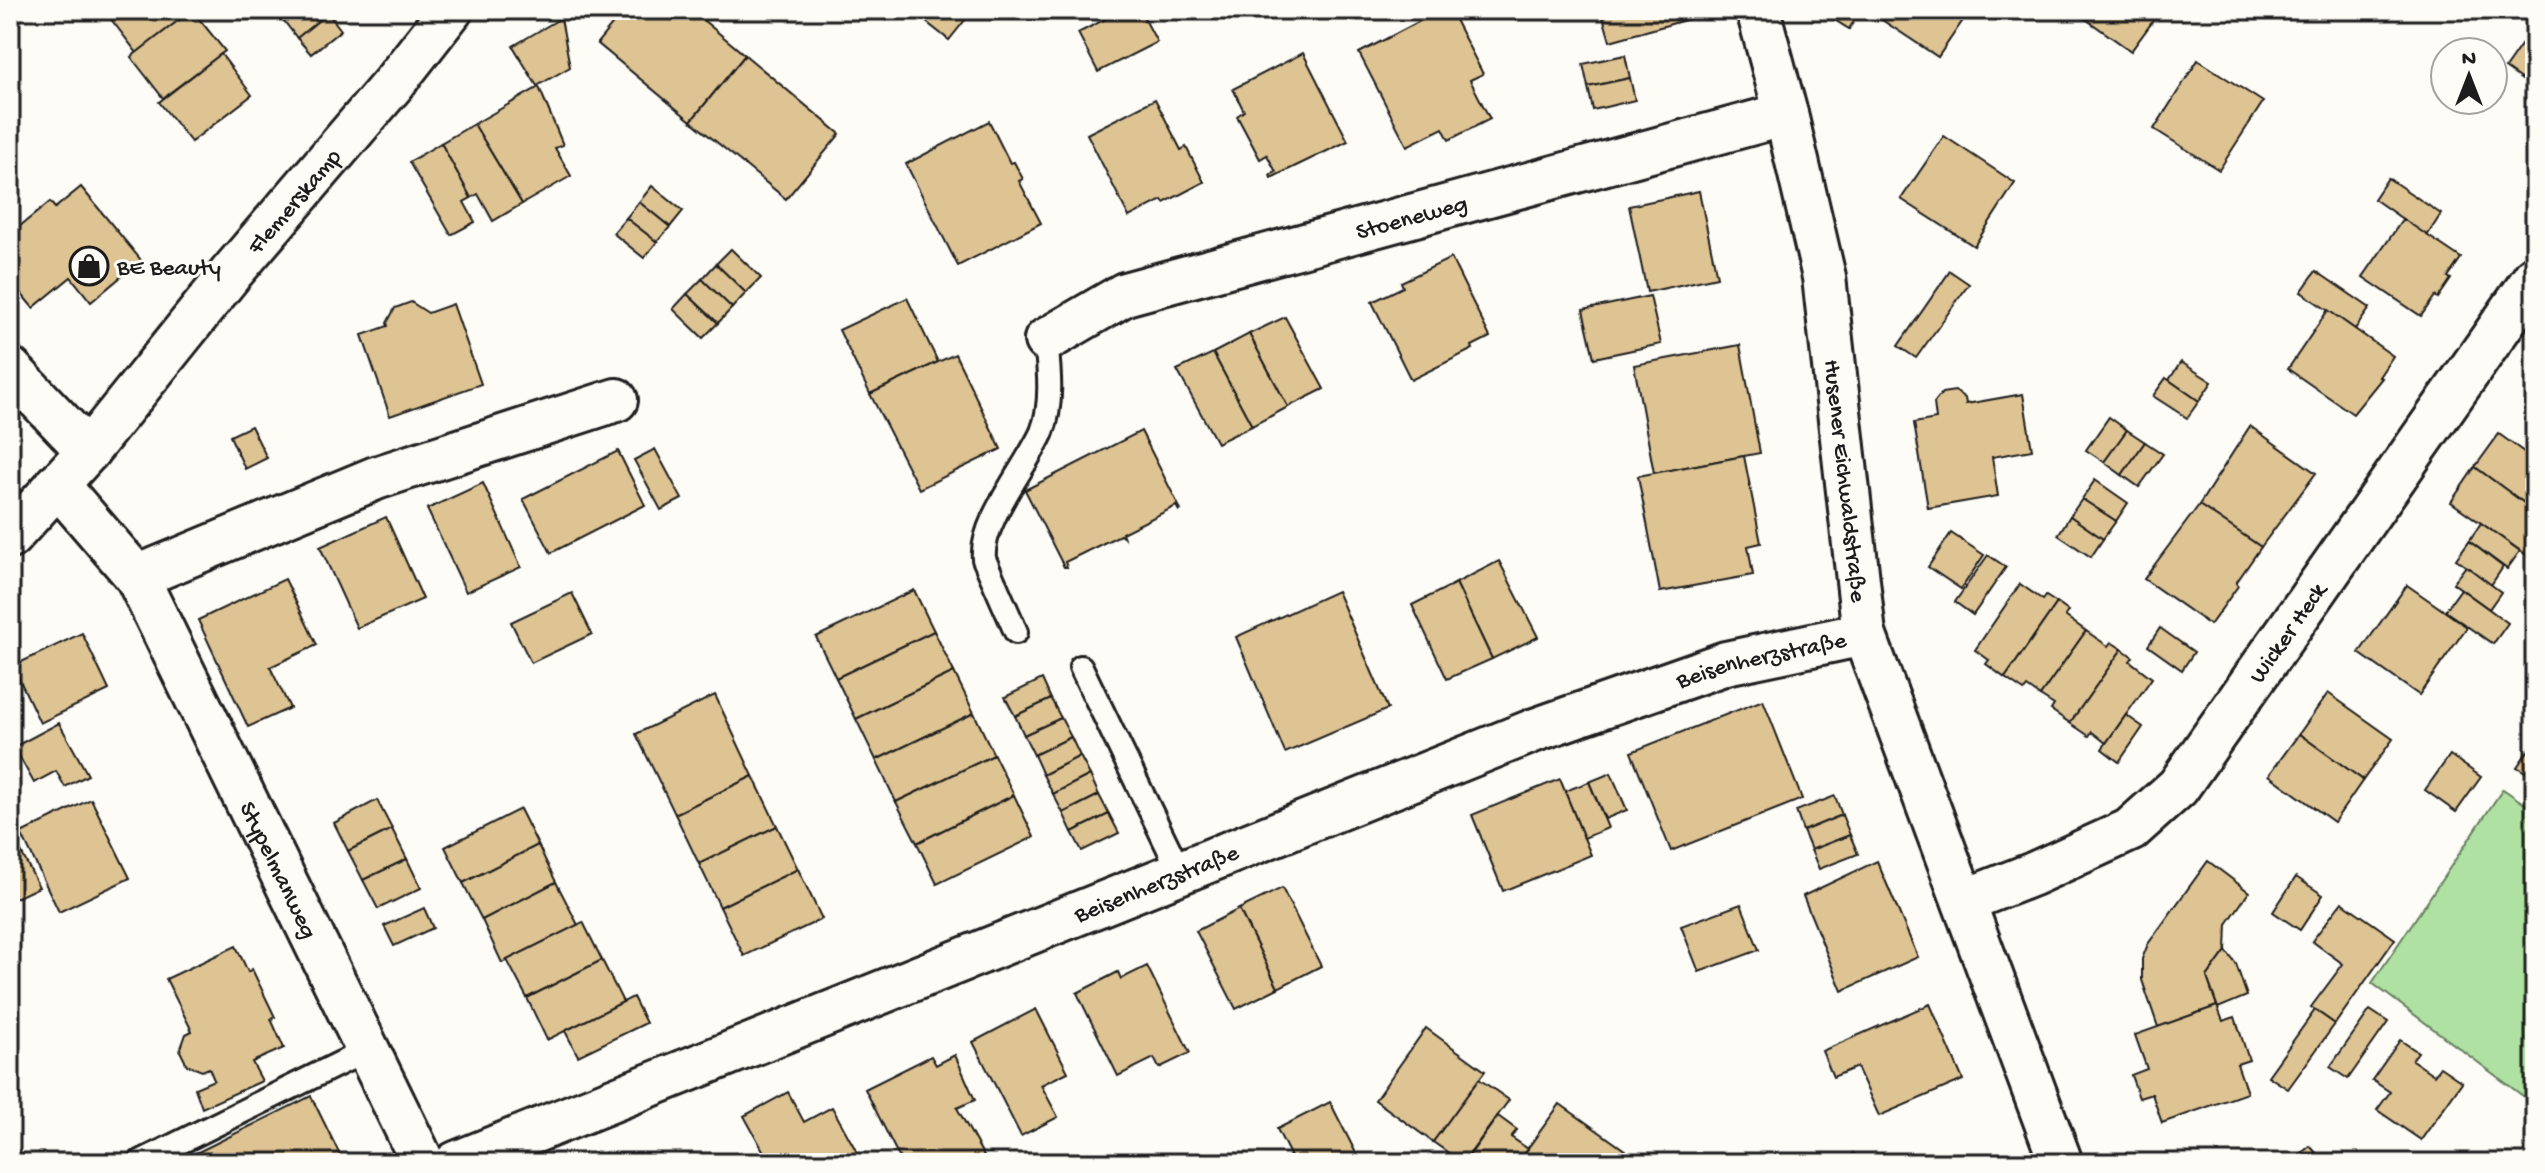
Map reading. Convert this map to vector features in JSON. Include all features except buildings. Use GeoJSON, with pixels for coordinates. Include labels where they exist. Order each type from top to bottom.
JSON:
{"type":"FeatureCollection","features":[{"type":"Feature","properties":{"kind":"street","name":"Flemerskamp"},"geometry":{"type":"LineString","coordinates":[[10,537],[88,451],[232,272],[393,84],[451,10]]}},
{"type":"Feature","properties":{"kind":"street","name":"Husener Eichwaldstraße"},"geometry":{"type":"LineString","coordinates":[[1758,10],[1824,277],[1864,634],[2061,1163]]}},
{"type":"Feature","properties":{"kind":"street","name":"Stoeneweg"},"geometry":{"type":"LineString","coordinates":[[1046,340],[1125,294],[1786,114]]}},
{"type":"Feature","properties":{"kind":"street","name":"Wicker Heck"},"geometry":{"type":"LineString","coordinates":[[1964,901],[2130,830],[2178,787],[2535,277]]}},
{"type":"Feature","properties":{"kind":"street"},"geometry":{"type":"LineString","coordinates":[[10,369],[88,451]]}},
{"type":"Feature","properties":{"kind":"street"},"geometry":{"type":"LineString","coordinates":[[137,577],[376,478],[616,400]]}},
{"type":"Feature","properties":{"kind":"street","name":"Stypelmanweg"},"geometry":{"type":"LineString","coordinates":[[57,484],[137,577],[423,1163]]}},
{"type":"Feature","properties":{"kind":"street","name":"Beisenherzstraße"},"geometry":{"type":"LineString","coordinates":[[456,1163],[1535,730],[1726,663],[1864,634]]}},
{"type":"Feature","properties":{"kind":"lane"},"geometry":{"type":"LineString","coordinates":[[1016,632],[984,559],[983,549],[997,514],[1042,431],[1047,410],[1046,340]]}},
{"type":"Feature","properties":{"kind":"lane"},"geometry":{"type":"LineString","coordinates":[[1081,667],[1180,872]]}},
{"type":"Feature","properties":{"kind":"lane"},"geometry":{"type":"LineString","coordinates":[[138,1163],[367,1050]]}},
{"type":"Feature","properties":{"kind":"green space"},"geometry":{"type":"Polygon","coordinates":[[[2503,789],[2535,811],[2535,1105],[2372,983],[2503,789]]]}},
{"type":"Feature","properties":{"kind":"place","name":"BE Beauty"},"geometry":{"type":"Point","coordinates":[89,266]}}]}
